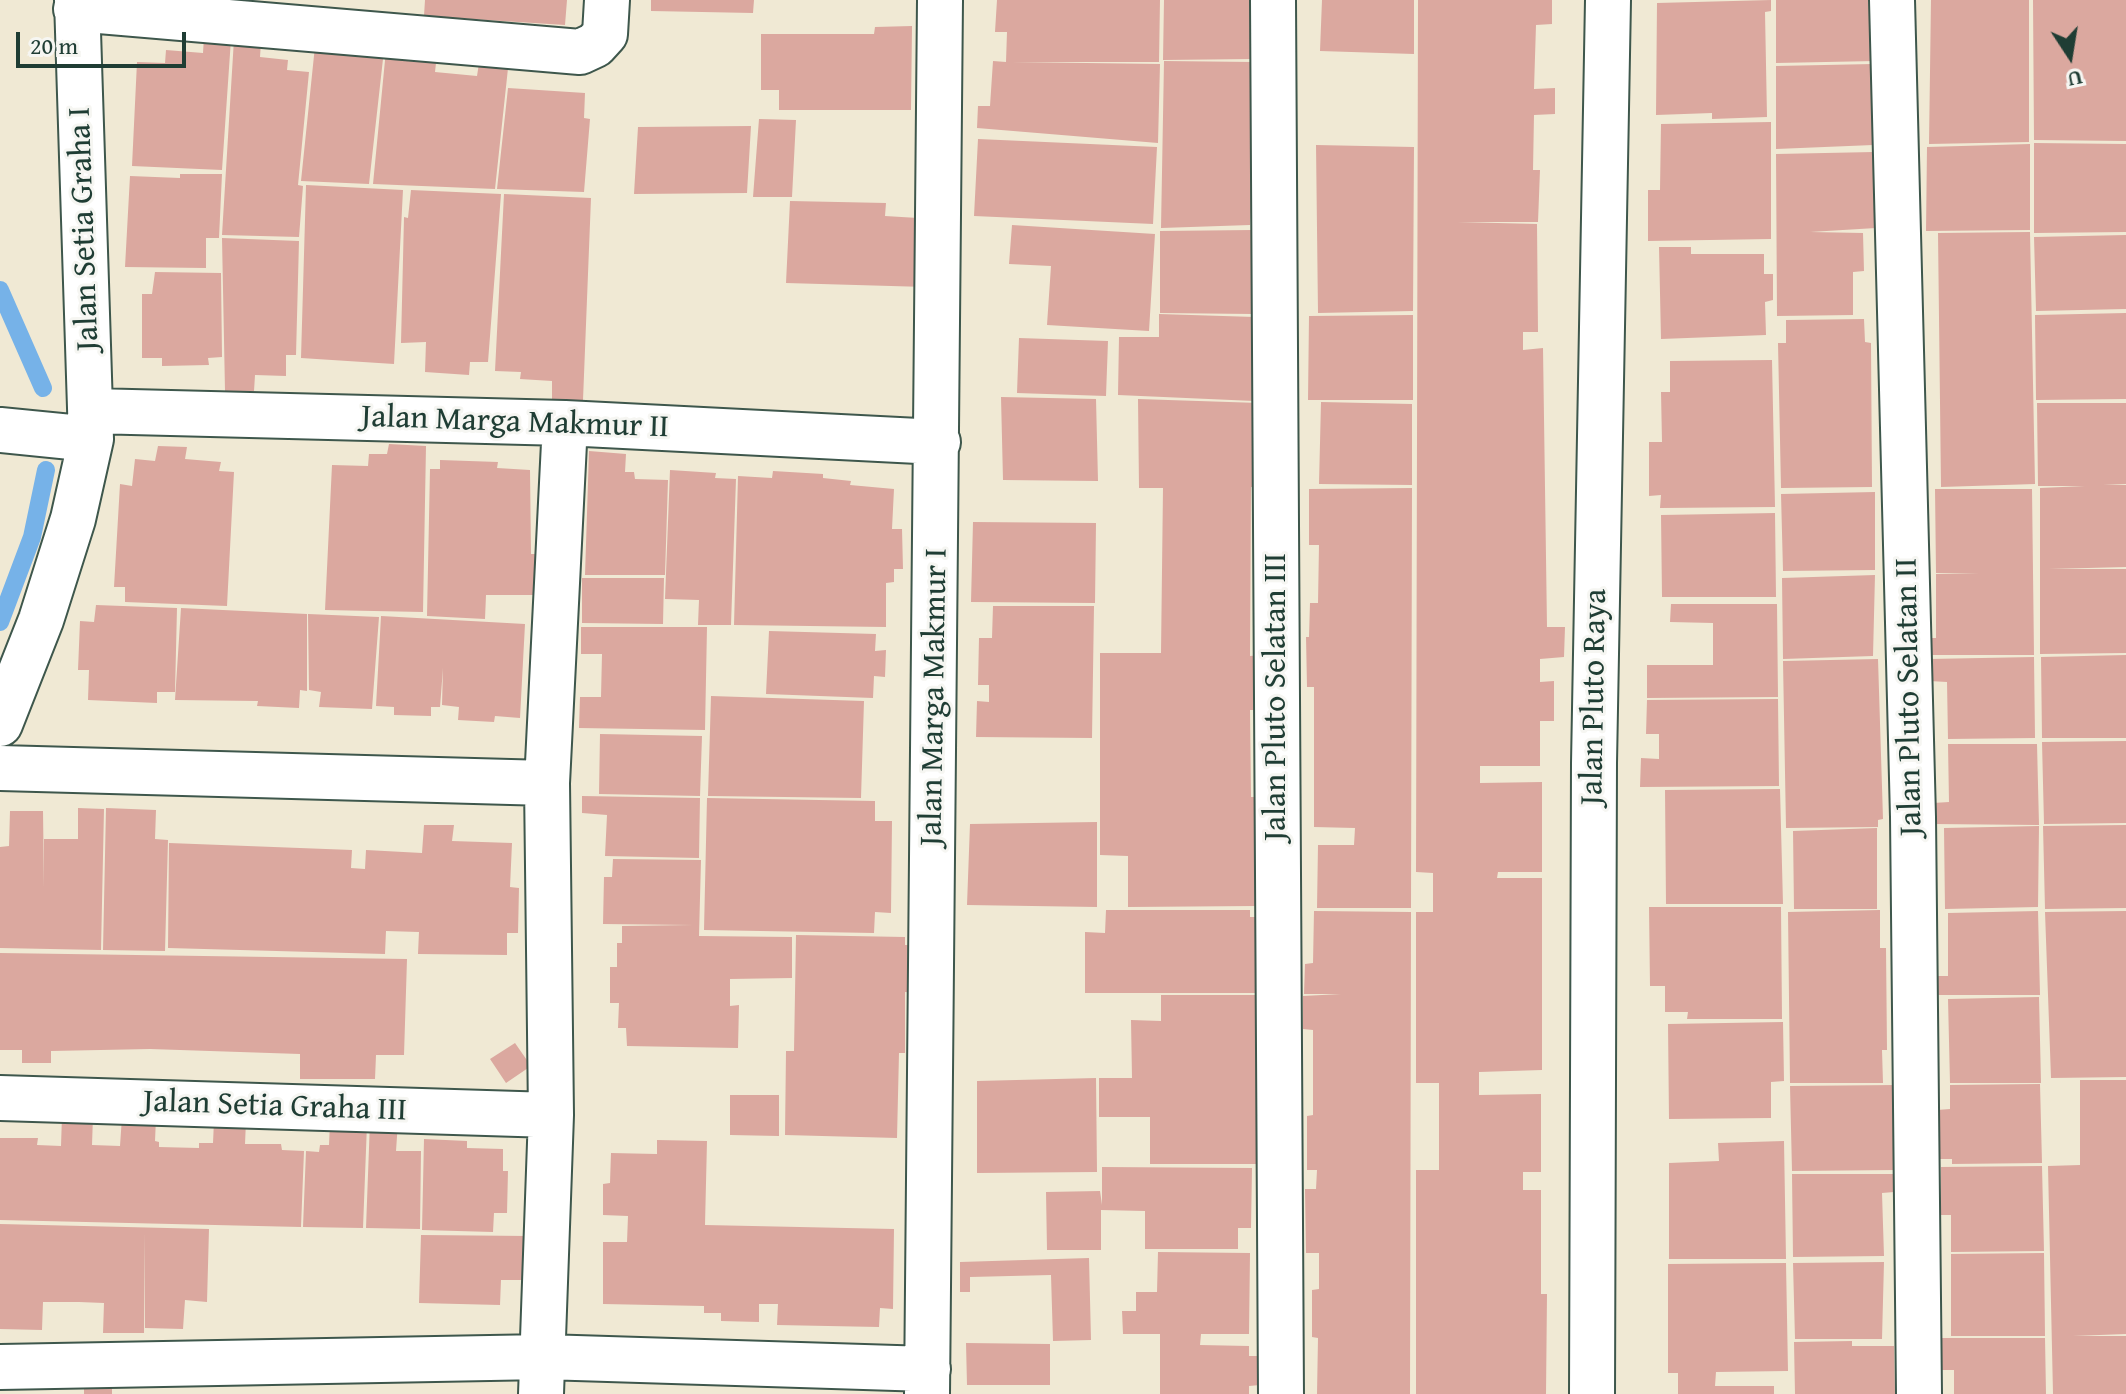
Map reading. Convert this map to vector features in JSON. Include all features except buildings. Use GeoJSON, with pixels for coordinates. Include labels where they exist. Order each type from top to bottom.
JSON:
{"type":"FeatureCollection","features":[{"type":"Feature","properties":{"kind":"street"},"geometry":{"type":"LineString","coordinates":[[76,4],[580,52],[595,45],[605,34],[607,0]]}},
{"type":"Feature","properties":{"kind":"street","name":"Jalan Marga Makmur I"},"geometry":{"type":"LineString","coordinates":[[927,1381],[940,0]]}},
{"type":"Feature","properties":{"kind":"street","name":"Jalan Pluto Selatan III"},"geometry":{"type":"LineString","coordinates":[[1273,0],[1281,1394]]}},
{"type":"Feature","properties":{"kind":"street","name":"Jalan Pluto Raya"},"geometry":{"type":"LineString","coordinates":[[1592,1394],[1594,763],[1608,0]]}},
{"type":"Feature","properties":{"kind":"street","name":"Jalan Pluto Selatan II"},"geometry":{"type":"LineString","coordinates":[[1892,0],[1913,817],[1919,1394]]}},
{"type":"Feature","properties":{"kind":"street","name":"Jalan Setia Graha I"},"geometry":{"type":"LineString","coordinates":[[0,724],[41,620],[73,519],[91,425],[76,4]]}},
{"type":"Feature","properties":{"kind":"street"},"geometry":{"type":"LineString","coordinates":[[542,1376],[551,1115],[547,783],[565,423]]}},
{"type":"Feature","properties":{"kind":"street","name":"Jalan Marga Makmur II"},"geometry":{"type":"LineString","coordinates":[[0,430],[91,425],[565,423],[938,442]]}},
{"type":"Feature","properties":{"kind":"street"},"geometry":{"type":"LineString","coordinates":[[0,768],[547,783]]}},
{"type":"Feature","properties":{"kind":"street","name":"Jalan Setia Graha III"},"geometry":{"type":"LineString","coordinates":[[0,1098],[551,1115]]}},
{"type":"Feature","properties":{"kind":"street"},"geometry":{"type":"LineString","coordinates":[[0,1367],[927,1381]]}},
{"type":"Feature","properties":{"kind":"waterway"},"geometry":{"type":"LineString","coordinates":[[0,290],[43,388]]}},
{"type":"Feature","properties":{"kind":"waterway"},"geometry":{"type":"LineString","coordinates":[[0,622],[32,537],[46,470]]}}]}
